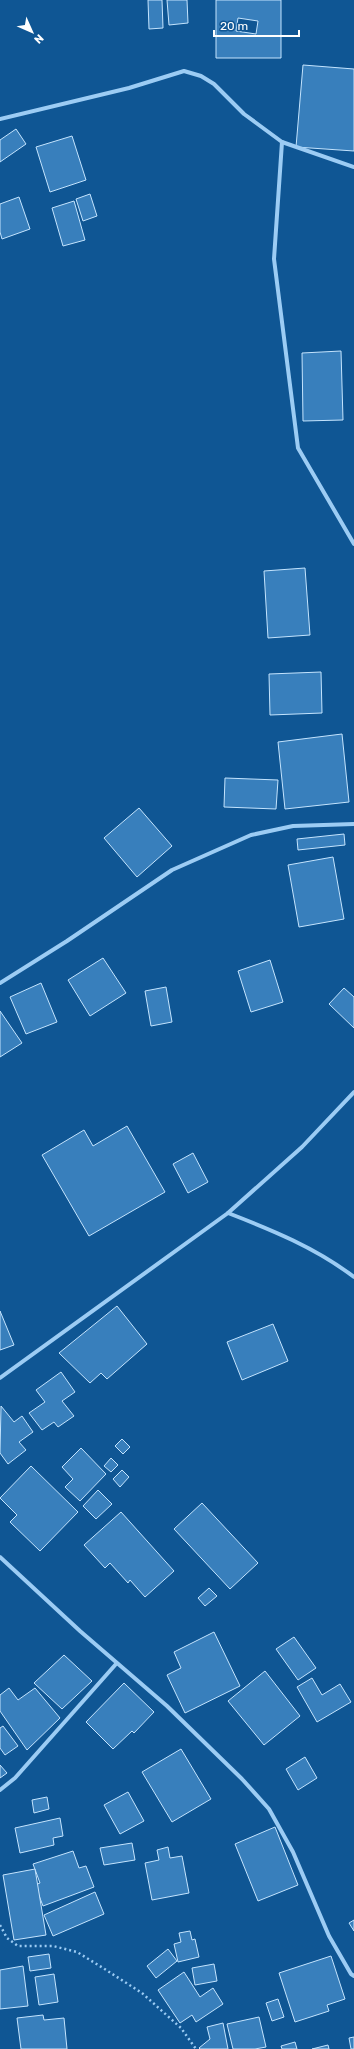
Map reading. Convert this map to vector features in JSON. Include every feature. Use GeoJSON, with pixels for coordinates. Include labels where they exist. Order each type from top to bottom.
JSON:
{"type":"FeatureCollection","features":[{"type":"Feature","properties":{"kind":"street"},"geometry":{"type":"LineString","coordinates":[[0,120],[129,88],[184,71],[201,76],[214,84],[244,114],[282,142],[354,167]]}},
{"type":"Feature","properties":{"kind":"street"},"geometry":{"type":"LineString","coordinates":[[282,142],[274,259],[298,448],[354,544]]}},
{"type":"Feature","properties":{"kind":"street"},"geometry":{"type":"LineString","coordinates":[[0,983],[67,941],[172,870],[251,835],[293,826],[354,824]]}},
{"type":"Feature","properties":{"kind":"street"},"geometry":{"type":"LineString","coordinates":[[0,1378],[228,1213],[302,1147],[354,1092]]}},
{"type":"Feature","properties":{"kind":"street"},"geometry":{"type":"LineString","coordinates":[[228,1213],[284,1235],[337,1264],[354,1278]]}},
{"type":"Feature","properties":{"kind":"street"},"geometry":{"type":"LineString","coordinates":[[0,1557],[116,1664],[167,1706],[242,1779],[269,1810],[293,1852],[329,1936],[351,1974],[354,1976]]}},
{"type":"Feature","properties":{"kind":"street"},"geometry":{"type":"LineString","coordinates":[[0,1790],[16,1778],[116,1664]]}},
{"type":"Feature","properties":{"kind":"path"},"geometry":{"type":"LineString","coordinates":[[0,1925],[7,1938],[18,1946],[53,1946],[77,1952],[103,1968],[142,1993],[181,2028],[196,2049]]}},
{"type":"Feature","properties":{"kind":"building"},"geometry":{"type":"Polygon","coordinates":[[[148,0],[162,0],[163,28],[149,29],[148,0]]]}},
{"type":"Feature","properties":{"kind":"building"},"geometry":{"type":"Polygon","coordinates":[[[167,0],[187,0],[188,23],[169,25],[167,0]]]}},
{"type":"Feature","properties":{"kind":"building"},"geometry":{"type":"Polygon","coordinates":[[[216,0],[281,0],[281,58],[216,58],[216,0]],[[238,18],[236,31],[256,34],[258,21],[238,18]]]}},
{"type":"Feature","properties":{"kind":"building"},"geometry":{"type":"Polygon","coordinates":[[[303,65],[354,69],[354,151],[296,147],[303,65]]]}},
{"type":"Feature","properties":{"kind":"building"},"geometry":{"type":"Polygon","coordinates":[[[16,129],[26,144],[0,162],[0,140],[16,129]]]}},
{"type":"Feature","properties":{"kind":"building"},"geometry":{"type":"Polygon","coordinates":[[[72,136],[86,180],[50,192],[36,147],[72,136]]]}},
{"type":"Feature","properties":{"kind":"building"},"geometry":{"type":"Polygon","coordinates":[[[90,194],[97,216],[83,221],[76,199],[90,194]]]}},
{"type":"Feature","properties":{"kind":"building"},"geometry":{"type":"Polygon","coordinates":[[[19,197],[30,229],[2,239],[0,232],[0,204],[19,197]]]}},
{"type":"Feature","properties":{"kind":"building"},"geometry":{"type":"Polygon","coordinates":[[[74,201],[85,240],[63,246],[52,208],[74,201]]]}},
{"type":"Feature","properties":{"kind":"building"},"geometry":{"type":"Polygon","coordinates":[[[341,351],[343,420],[303,421],[302,353],[341,351]]]}},
{"type":"Feature","properties":{"kind":"building"},"geometry":{"type":"Polygon","coordinates":[[[305,568],[310,635],[268,638],[264,571],[305,568]]]}},
{"type":"Feature","properties":{"kind":"building"},"geometry":{"type":"Polygon","coordinates":[[[321,672],[322,713],[270,715],[269,674],[321,672]]]}},
{"type":"Feature","properties":{"kind":"building"},"geometry":{"type":"Polygon","coordinates":[[[342,734],[349,802],[285,809],[278,742],[342,734]]]}},
{"type":"Feature","properties":{"kind":"building"},"geometry":{"type":"Polygon","coordinates":[[[225,778],[278,780],[276,809],[224,807],[225,778]]]}},
{"type":"Feature","properties":{"kind":"building"},"geometry":{"type":"Polygon","coordinates":[[[139,808],[172,846],[137,877],[104,838],[139,808]]]}},
{"type":"Feature","properties":{"kind":"building"},"geometry":{"type":"Polygon","coordinates":[[[344,834],[345,845],[298,850],[297,839],[344,834]]]}},
{"type":"Feature","properties":{"kind":"building"},"geometry":{"type":"Polygon","coordinates":[[[333,857],[344,919],[299,927],[288,865],[333,857]]]}},
{"type":"Feature","properties":{"kind":"building"},"geometry":{"type":"Polygon","coordinates":[[[103,958],[126,993],[90,1016],[68,980],[103,958]]]}},
{"type":"Feature","properties":{"kind":"building"},"geometry":{"type":"Polygon","coordinates":[[[270,960],[283,1002],[251,1012],[238,971],[270,960]]]}},
{"type":"Feature","properties":{"kind":"building"},"geometry":{"type":"Polygon","coordinates":[[[41,983],[57,1022],[26,1034],[10,997],[41,983]]]}},
{"type":"Feature","properties":{"kind":"building"},"geometry":{"type":"Polygon","coordinates":[[[166,987],[172,1022],[151,1026],[145,991],[166,987]]]}},
{"type":"Feature","properties":{"kind":"building"},"geometry":{"type":"Polygon","coordinates":[[[344,988],[354,997],[354,1028],[329,1004],[344,988]]]}},
{"type":"Feature","properties":{"kind":"building"},"geometry":{"type":"Polygon","coordinates":[[[0,1011],[22,1043],[0,1057],[0,1011]]]}},
{"type":"Feature","properties":{"kind":"building"},"geometry":{"type":"Polygon","coordinates":[[[127,1126],[165,1192],[89,1236],[42,1155],[84,1130],[93,1146],[127,1126]]]}},
{"type":"Feature","properties":{"kind":"building"},"geometry":{"type":"Polygon","coordinates":[[[193,1153],[208,1182],[188,1193],[173,1164],[193,1153]]]}},
{"type":"Feature","properties":{"kind":"building"},"geometry":{"type":"Polygon","coordinates":[[[117,1306],[147,1344],[107,1379],[101,1373],[90,1383],[59,1353],[117,1306]]]}},
{"type":"Feature","properties":{"kind":"building"},"geometry":{"type":"Polygon","coordinates":[[[0,1311],[14,1345],[0,1350],[0,1311]]]}},
{"type":"Feature","properties":{"kind":"building"},"geometry":{"type":"Polygon","coordinates":[[[273,1324],[288,1361],[242,1380],[227,1342],[273,1324]]]}},
{"type":"Feature","properties":{"kind":"building"},"geometry":{"type":"Polygon","coordinates":[[[61,1372],[75,1392],[62,1401],[74,1416],[58,1427],[54,1422],[42,1430],[29,1413],[45,1402],[36,1390],[61,1372]]]}},
{"type":"Feature","properties":{"kind":"building"},"geometry":{"type":"Polygon","coordinates":[[[1,1406],[14,1422],[22,1416],[33,1432],[19,1442],[26,1450],[8,1464],[0,1453],[1,1406]]]}},
{"type":"Feature","properties":{"kind":"building"},"geometry":{"type":"Polygon","coordinates":[[[122,1439],[130,1447],[123,1454],[115,1446],[122,1439]]]}},
{"type":"Feature","properties":{"kind":"building"},"geometry":{"type":"Polygon","coordinates":[[[81,1448],[106,1474],[80,1501],[65,1487],[73,1479],[62,1467],[81,1448]]]}},
{"type":"Feature","properties":{"kind":"building"},"geometry":{"type":"Polygon","coordinates":[[[111,1458],[118,1465],[111,1472],[104,1466],[111,1458]]]}},
{"type":"Feature","properties":{"kind":"building"},"geometry":{"type":"Polygon","coordinates":[[[31,1466],[78,1512],[40,1551],[10,1522],[17,1515],[0,1498],[31,1466]]]}},
{"type":"Feature","properties":{"kind":"building"},"geometry":{"type":"Polygon","coordinates":[[[122,1470],[129,1477],[120,1487],[113,1479],[122,1470]]]}},
{"type":"Feature","properties":{"kind":"building"},"geometry":{"type":"Polygon","coordinates":[[[98,1490],[112,1504],[96,1519],[83,1506],[98,1490]]]}},
{"type":"Feature","properties":{"kind":"building"},"geometry":{"type":"Polygon","coordinates":[[[202,1503],[258,1563],[230,1589],[174,1529],[202,1503]]]}},
{"type":"Feature","properties":{"kind":"building"},"geometry":{"type":"Polygon","coordinates":[[[121,1512],[174,1571],[145,1597],[130,1580],[128,1583],[110,1563],[105,1568],[84,1545],[121,1512]]]}},
{"type":"Feature","properties":{"kind":"building"},"geometry":{"type":"Polygon","coordinates":[[[209,1588],[217,1596],[205,1606],[198,1598],[209,1588]]]}},
{"type":"Feature","properties":{"kind":"building"},"geometry":{"type":"Polygon","coordinates":[[[214,1632],[240,1686],[185,1713],[167,1675],[181,1668],[174,1652],[214,1632]]]}},
{"type":"Feature","properties":{"kind":"building"},"geometry":{"type":"Polygon","coordinates":[[[294,1637],[316,1668],[298,1680],[276,1649],[294,1637]]]}},
{"type":"Feature","properties":{"kind":"building"},"geometry":{"type":"Polygon","coordinates":[[[64,1655],[92,1681],[62,1709],[34,1683],[64,1655]]]}},
{"type":"Feature","properties":{"kind":"building"},"geometry":{"type":"Polygon","coordinates":[[[265,1671],[300,1716],[264,1745],[228,1701],[265,1671]]]}},
{"type":"Feature","properties":{"kind":"building"},"geometry":{"type":"Polygon","coordinates":[[[312,1678],[322,1695],[340,1684],[351,1702],[317,1722],[297,1687],[312,1678]]]}},
{"type":"Feature","properties":{"kind":"building"},"geometry":{"type":"Polygon","coordinates":[[[124,1683],[154,1712],[134,1733],[132,1731],[113,1749],[86,1722],[124,1683]]]}},
{"type":"Feature","properties":{"kind":"building"},"geometry":{"type":"Polygon","coordinates":[[[9,1688],[18,1700],[35,1688],[60,1718],[27,1750],[0,1711],[0,1695],[9,1688]]]}},
{"type":"Feature","properties":{"kind":"building"},"geometry":{"type":"Polygon","coordinates":[[[3,1726],[18,1746],[5,1755],[0,1748],[0,1728],[3,1726]]]}},
{"type":"Feature","properties":{"kind":"building"},"geometry":{"type":"Polygon","coordinates":[[[181,1749],[211,1799],[172,1822],[142,1772],[181,1749]]]}},
{"type":"Feature","properties":{"kind":"building"},"geometry":{"type":"Polygon","coordinates":[[[305,1757],[317,1778],[298,1790],[286,1769],[305,1757]]]}},
{"type":"Feature","properties":{"kind":"building"},"geometry":{"type":"Polygon","coordinates":[[[0,1765],[7,1773],[0,1778],[0,1765]]]}},
{"type":"Feature","properties":{"kind":"building"},"geometry":{"type":"Polygon","coordinates":[[[128,1792],[144,1821],[120,1834],[104,1805],[128,1792]]]}},
{"type":"Feature","properties":{"kind":"building"},"geometry":{"type":"Polygon","coordinates":[[[47,1797],[49,1809],[34,1813],[32,1800],[47,1797]]]}},
{"type":"Feature","properties":{"kind":"building"},"geometry":{"type":"Polygon","coordinates":[[[60,1818],[63,1836],[53,1838],[54,1845],[20,1853],[15,1828],[60,1818]]]}},
{"type":"Feature","properties":{"kind":"building"},"geometry":{"type":"Polygon","coordinates":[[[275,1827],[298,1885],[258,1901],[235,1844],[275,1827]]]}},
{"type":"Feature","properties":{"kind":"building"},"geometry":{"type":"Polygon","coordinates":[[[132,1843],[135,1860],[104,1865],[100,1848],[132,1843]]]}},
{"type":"Feature","properties":{"kind":"building"},"geometry":{"type":"Polygon","coordinates":[[[168,1847],[170,1858],[182,1856],[189,1893],[152,1900],[145,1863],[159,1860],[157,1850],[168,1847]]]}},
{"type":"Feature","properties":{"kind":"building"},"geometry":{"type":"Polygon","coordinates":[[[73,1851],[79,1868],[86,1866],[94,1887],[43,1906],[35,1885],[40,1883],[33,1864],[73,1851]]]}},
{"type":"Feature","properties":{"kind":"building"},"geometry":{"type":"Polygon","coordinates":[[[35,1869],[46,1935],[14,1940],[3,1875],[35,1869]]]}},
{"type":"Feature","properties":{"kind":"building"},"geometry":{"type":"Polygon","coordinates":[[[95,1892],[104,1914],[53,1936],[44,1915],[95,1892]]]}},
{"type":"Feature","properties":{"kind":"building"},"geometry":{"type":"Polygon","coordinates":[[[354,1920],[354,1931],[349,1923],[354,1920]]]}},
{"type":"Feature","properties":{"kind":"building"},"geometry":{"type":"Polygon","coordinates":[[[190,1931],[192,1940],[195,1939],[199,1957],[178,1962],[174,1944],[181,1942],[179,1933],[190,1931]]]}},
{"type":"Feature","properties":{"kind":"building"},"geometry":{"type":"Polygon","coordinates":[[[168,1949],[177,1961],[156,1978],[147,1966],[168,1949]]]}},
{"type":"Feature","properties":{"kind":"building"},"geometry":{"type":"Polygon","coordinates":[[[49,1954],[51,1968],[30,1971],[28,1957],[49,1954]]]}},
{"type":"Feature","properties":{"kind":"building"},"geometry":{"type":"Polygon","coordinates":[[[331,1956],[345,1999],[327,2005],[329,2011],[295,2022],[279,1973],[331,1956]]]}},
{"type":"Feature","properties":{"kind":"building"},"geometry":{"type":"Polygon","coordinates":[[[214,1964],[217,1981],[195,1985],[192,1968],[214,1964]]]}},
{"type":"Feature","properties":{"kind":"building"},"geometry":{"type":"Polygon","coordinates":[[[23,1966],[28,2006],[0,2009],[0,1970],[23,1966]]]}},
{"type":"Feature","properties":{"kind":"building"},"geometry":{"type":"Polygon","coordinates":[[[184,1972],[200,1997],[213,1988],[223,2004],[196,2022],[192,2015],[180,2023],[158,1990],[184,1972]]]}},
{"type":"Feature","properties":{"kind":"building"},"geometry":{"type":"Polygon","coordinates":[[[54,1974],[58,2002],[39,2005],[35,1977],[54,1974]]]}},
{"type":"Feature","properties":{"kind":"building"},"geometry":{"type":"Polygon","coordinates":[[[278,1999],[284,2017],[272,2021],[266,2003],[278,1999]]]}},
{"type":"Feature","properties":{"kind":"building"},"geometry":{"type":"Polygon","coordinates":[[[43,2015],[44,2020],[64,2018],[67,2049],[21,2049],[17,2018],[43,2015]]]}},
{"type":"Feature","properties":{"kind":"building"},"geometry":{"type":"Polygon","coordinates":[[[259,2017],[266,2047],[255,2049],[233,2049],[227,2024],[259,2017]]]}},
{"type":"Feature","properties":{"kind":"building"},"geometry":{"type":"Polygon","coordinates":[[[223,2023],[228,2049],[200,2049],[199,2048],[210,2039],[207,2027],[223,2023]]]}},
{"type":"Feature","properties":{"kind":"building"},"geometry":{"type":"Polygon","coordinates":[[[354,2037],[354,2049],[351,2049],[349,2038],[354,2037]]]}},
{"type":"Feature","properties":{"kind":"building"},"geometry":{"type":"Polygon","coordinates":[[[295,2042],[297,2049],[282,2049],[281,2046],[295,2042]]]}},
{"type":"Feature","properties":{"kind":"building"},"geometry":{"type":"Polygon","coordinates":[[[328,2045],[329,2049],[312,2049],[328,2045]]]}}]}
